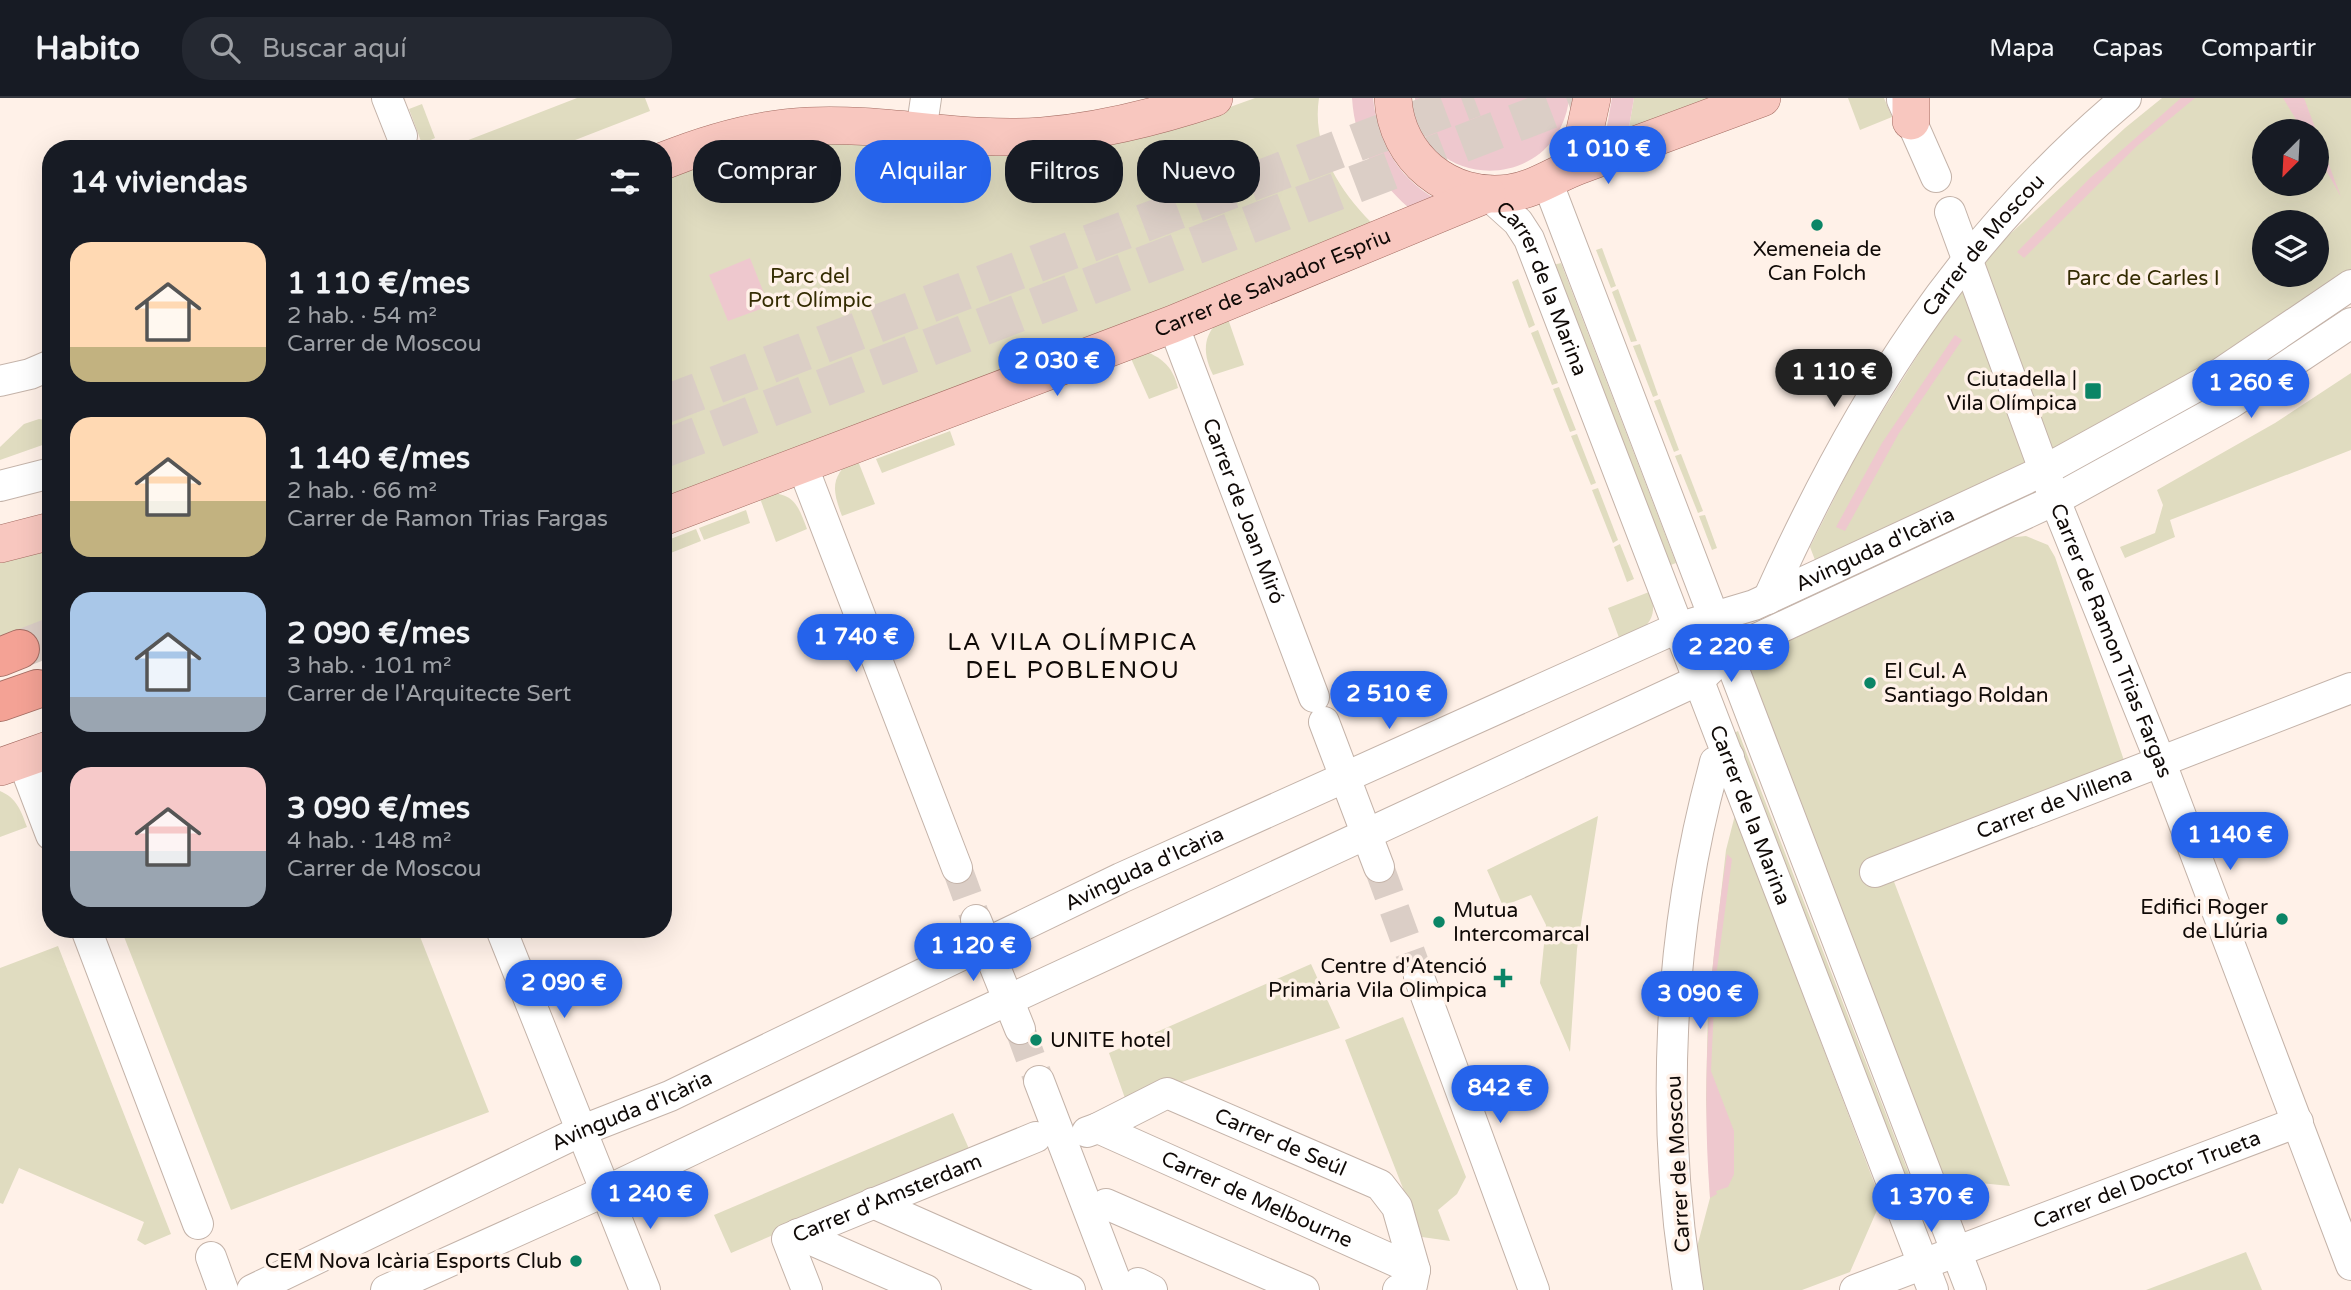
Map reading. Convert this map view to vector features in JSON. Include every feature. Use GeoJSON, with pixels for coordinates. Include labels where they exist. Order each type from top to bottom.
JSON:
{"type":"FeatureCollection","features":[{"type":"Feature","properties":{"kind":"highway"},"geometry":{"type":"LineString","coordinates":[[0,702],[37,689]]}},
{"type":"Feature","properties":{"kind":"main road"},"geometry":{"type":"LineString","coordinates":[[672,157],[768,130],[924,115],[975,136],[1041,136],[1101,129],[1214,98]]}},
{"type":"Feature","properties":{"kind":"main road"},"geometry":{"type":"LineString","coordinates":[[1393,98],[1394,118],[1404,142],[1425,170],[1462,190],[1487,194],[1527,191],[1556,176],[1762,98]]}},
{"type":"Feature","properties":{"kind":"main road"},"geometry":{"type":"LineString","coordinates":[[1556,176],[1583,139],[1592,98]]}},
{"type":"Feature","properties":{"kind":"main road","name":"Carrer de Salvador Espriu"},"geometry":{"type":"LineString","coordinates":[[672,513],[801,462],[1173,324],[1487,194]]}},
{"type":"Feature","properties":{"kind":"main road"},"geometry":{"type":"LineString","coordinates":[[0,544],[42,533]]}},
{"type":"Feature","properties":{"kind":"street"},"geometry":{"type":"LineString","coordinates":[[387,98],[402,136]]}},
{"type":"Feature","properties":{"kind":"street","name":"Carrer de Moscou"},"geometry":{"type":"LineString","coordinates":[[1769,599],[1824,479],[1875,387],[1966,258],[2042,176],[2126,98]]}},
{"type":"Feature","properties":{"kind":"street"},"geometry":{"type":"LineString","coordinates":[[1908,106],[1936,177]]}},
{"type":"Feature","properties":{"kind":"street","name":"Carrer de la Marina"},"geometry":{"type":"LineString","coordinates":[[1556,176],[1750,717],[1971,1290]]}},
{"type":"Feature","properties":{"kind":"street","name":"Carrer de la Marina"},"geometry":{"type":"LineString","coordinates":[[1487,194],[1518,222],[1529,239],[1677,628],[1730,745],[1929,1277]]}},
{"type":"Feature","properties":{"kind":"street","name":"Carrer de Ramon Trias Fargas"},"geometry":{"type":"LineString","coordinates":[[1950,212],[2055,500],[2161,763],[2351,1265]]}},
{"type":"Feature","properties":{"kind":"street","name":"Avinguda d'Icària"},"geometry":{"type":"LineString","coordinates":[[252,1290],[583,1130],[670,1096],[981,933],[1121,878],[1677,628],[1714,619],[1769,599],[2045,470],[2221,373],[2351,285]]}},
{"type":"Feature","properties":{"kind":"street","name":"Avinguda d'Icària"},"geometry":{"type":"LineString","coordinates":[[386,1290],[608,1190],[1009,1000],[1699,680],[1728,652],[2055,500],[2231,403],[2351,323]]}},
{"type":"Feature","properties":{"kind":"street","name":"Carrer de Joan Miró"},"geometry":{"type":"LineString","coordinates":[[1173,324],[1367,833]]}},
{"type":"Feature","properties":{"kind":"street"},"geometry":{"type":"LineString","coordinates":[[0,381],[42,369]]}},
{"type":"Feature","properties":{"kind":"street"},"geometry":{"type":"LineString","coordinates":[[801,462],[957,868]]}},
{"type":"Feature","properties":{"kind":"street"},"geometry":{"type":"LineString","coordinates":[[0,486],[42,475]]}},
{"type":"Feature","properties":{"kind":"street","name":"Carrer de Villena"},"geometry":{"type":"LineString","coordinates":[[1875,872],[2351,688]]}},
{"type":"Feature","properties":{"kind":"street","name":"Carrer de Moscou"},"geometry":{"type":"LineString","coordinates":[[1688,1290],[1681,1247],[1672,1103],[1680,947],[1699,823],[1715,762],[1730,745]]}},
{"type":"Feature","properties":{"kind":"street"},"geometry":{"type":"LineString","coordinates":[[24,758],[42,809]]}},
{"type":"Feature","properties":{"kind":"street"},"geometry":{"type":"LineString","coordinates":[[1367,833],[1379,867]]}},
{"type":"Feature","properties":{"kind":"street"},"geometry":{"type":"LineString","coordinates":[[981,933],[1020,1029]]}},
{"type":"Feature","properties":{"kind":"street"},"geometry":{"type":"LineString","coordinates":[[89,938],[198,1224]]}},
{"type":"Feature","properties":{"kind":"street"},"geometry":{"type":"LineString","coordinates":[[505,938],[608,1190],[645,1290]]}},
{"type":"Feature","properties":{"kind":"street"},"geometry":{"type":"LineString","coordinates":[[1419,977],[1534,1290]]}},
{"type":"Feature","properties":{"kind":"street"},"geometry":{"type":"LineString","coordinates":[[1039,1081],[1136,1288]]}},
{"type":"Feature","properties":{"kind":"street","name":"Carrer de Seúl"},"geometry":{"type":"LineString","coordinates":[[1091,1131],[1167,1093],[1380,1185],[1397,1207],[1408,1282]]}},
{"type":"Feature","properties":{"kind":"street","name":"Carrer del Doctor Trueta"},"geometry":{"type":"LineString","coordinates":[[1929,1277],[1956,1251],[2298,1122]]}},
{"type":"Feature","properties":{"kind":"street","name":"Carrer de Melbourne"},"geometry":{"type":"LineString","coordinates":[[1091,1131],[1408,1282]]}},
{"type":"Feature","properties":{"kind":"street","name":"Carrer d'Amsterdam"},"geometry":{"type":"LineString","coordinates":[[807,1290],[787,1239],[1036,1137]]}},
{"type":"Feature","properties":{"kind":"street"},"geometry":{"type":"LineString","coordinates":[[873,1203],[1070,1290]]}},
{"type":"Feature","properties":{"kind":"street"},"geometry":{"type":"LineString","coordinates":[[1106,1204],[1304,1290]]}},
{"type":"Feature","properties":{"kind":"street"},"geometry":{"type":"LineString","coordinates":[[798,1234],[926,1290]]}},
{"type":"Feature","properties":{"kind":"street"},"geometry":{"type":"LineString","coordinates":[[211,1256],[223,1290]]}},
{"type":"Feature","properties":{"kind":"street"},"geometry":{"type":"LineString","coordinates":[[1855,1290],[1929,1277]]}},
{"type":"Feature","properties":{"kind":"green space"},"geometry":{"type":"Polygon","coordinates":[[[577,98],[645,98],[650,111],[575,140],[468,140],[577,98]]]}},
{"type":"Feature","properties":{"kind":"green space","name":"Parc del Port Olímpic"},"geometry":{"type":"Polygon","coordinates":[[[1255,98],[1319,98],[1320,135],[1332,170],[1352,201],[1377,228],[672,495],[672,172],[693,167],[693,203],[841,203],[841,140],[837,140],[1219,111],[1255,98]]]}},
{"type":"Feature","properties":{"kind":"green space"},"geometry":{"type":"Polygon","coordinates":[[[1634,98],[1720,98],[1628,133],[1634,98]]]}},
{"type":"Feature","properties":{"kind":"green space"},"geometry":{"type":"Polygon","coordinates":[[[1848,98],[1884,98],[1892,117],[1860,130],[1848,98]]]}},
{"type":"Feature","properties":{"kind":"green space","name":"Parc de Carles I"},"geometry":{"type":"Polygon","coordinates":[[[2162,98],[2351,98],[2351,291],[1820,573],[1810,547],[1859,449],[1971,270],[2125,128],[2162,98]]]}},
{"type":"Feature","properties":{"kind":"green space"},"geometry":{"type":"Polygon","coordinates":[[[422,104],[435,138],[421,140],[409,109],[422,104]]]}},
{"type":"Feature","properties":{"kind":"green space"},"geometry":{"type":"Polygon","coordinates":[[[1602,248],[1616,286],[1611,288],[1596,250],[1602,248]]]}},
{"type":"Feature","properties":{"kind":"green space"},"geometry":{"type":"Polygon","coordinates":[[[1561,263],[1676,563],[1668,566],[1553,265],[1561,263]]]}},
{"type":"Feature","properties":{"kind":"green space"},"geometry":{"type":"Polygon","coordinates":[[[1518,279],[1535,325],[1529,328],[1512,282],[1518,279]]]}},
{"type":"Feature","properties":{"kind":"green space"},"geometry":{"type":"Polygon","coordinates":[[[1618,289],[1637,341],[1631,342],[1612,292],[1618,289]]]}},
{"type":"Feature","properties":{"kind":"green space"},"geometry":{"type":"Polygon","coordinates":[[[1227,316],[1244,365],[1213,375],[1207,358],[1206,342],[1213,328],[1227,316]]]}},
{"type":"Feature","properties":{"kind":"green space"},"geometry":{"type":"Polygon","coordinates":[[[1538,330],[1558,383],[1552,385],[1531,333],[1538,330]]]}},
{"type":"Feature","properties":{"kind":"green space"},"geometry":{"type":"Polygon","coordinates":[[[1640,344],[1658,395],[1653,397],[1633,346],[1640,344]]]}},
{"type":"Feature","properties":{"kind":"green space"},"geometry":{"type":"Polygon","coordinates":[[[1145,351],[1167,365],[1178,388],[1149,399],[1129,354],[1145,351]]]}},
{"type":"Feature","properties":{"kind":"green space"},"geometry":{"type":"Polygon","coordinates":[[[2351,373],[2351,450],[2170,520],[2175,537],[2125,558],[2120,547],[2155,533],[2163,505],[2157,490],[2275,423],[2351,373]]]}},
{"type":"Feature","properties":{"kind":"green space"},"geometry":{"type":"Polygon","coordinates":[[[1559,387],[1576,430],[1570,432],[1553,389],[1559,387]]]}},
{"type":"Feature","properties":{"kind":"green space"},"geometry":{"type":"Polygon","coordinates":[[[1660,399],[1679,450],[1674,452],[1654,401],[1660,399]]]}},
{"type":"Feature","properties":{"kind":"green space"},"geometry":{"type":"Polygon","coordinates":[[[42,420],[42,445],[0,460],[0,447],[24,424],[42,420]]]}},
{"type":"Feature","properties":{"kind":"green space"},"geometry":{"type":"Polygon","coordinates":[[[950,431],[955,445],[882,473],[876,459],[950,431]]]}},
{"type":"Feature","properties":{"kind":"green space"},"geometry":{"type":"Polygon","coordinates":[[[1577,434],[1596,483],[1591,485],[1571,436],[1577,434]]]}},
{"type":"Feature","properties":{"kind":"green space"},"geometry":{"type":"Polygon","coordinates":[[[1681,454],[1703,511],[1698,513],[1675,456],[1681,454]]]}},
{"type":"Feature","properties":{"kind":"green space"},"geometry":{"type":"Polygon","coordinates":[[[856,456],[875,504],[842,516],[835,483],[842,470],[856,456]]]}},
{"type":"Feature","properties":{"kind":"green space"},"geometry":{"type":"Polygon","coordinates":[[[1598,488],[1618,540],[1613,543],[1592,490],[1598,488]]]}},
{"type":"Feature","properties":{"kind":"green space"},"geometry":{"type":"Polygon","coordinates":[[[758,493],[778,494],[791,499],[807,529],[776,542],[758,493]]]}},
{"type":"Feature","properties":{"kind":"green space"},"geometry":{"type":"Polygon","coordinates":[[[746,510],[750,523],[704,540],[699,528],[746,510]]]}},
{"type":"Feature","properties":{"kind":"green space"},"geometry":{"type":"Polygon","coordinates":[[[1980,511],[1985,522],[1816,600],[1811,589],[1980,511]]]}},
{"type":"Feature","properties":{"kind":"green space"},"geometry":{"type":"Polygon","coordinates":[[[1705,515],[1717,548],[1712,550],[1699,516],[1705,515]]]}},
{"type":"Feature","properties":{"kind":"green space"},"geometry":{"type":"Polygon","coordinates":[[[696,529],[701,541],[672,552],[672,538],[696,529]]]}},
{"type":"Feature","properties":{"kind":"green space"},"geometry":{"type":"Polygon","coordinates":[[[2026,536],[2048,545],[2055,557],[2133,787],[1893,879],[2010,1186],[1940,1179],[1749,671],[1754,654],[2006,538],[2026,536]]]}},
{"type":"Feature","properties":{"kind":"green space"},"geometry":{"type":"Polygon","coordinates":[[[1620,544],[1634,579],[1627,582],[1614,547],[1620,544]]]}},
{"type":"Feature","properties":{"kind":"green space"},"geometry":{"type":"Polygon","coordinates":[[[42,547],[42,621],[0,637],[0,559],[42,547]]]}},
{"type":"Feature","properties":{"kind":"green space"},"geometry":{"type":"Polygon","coordinates":[[[1649,592],[1653,610],[1648,624],[1621,643],[1608,608],[1649,592]]]}},
{"type":"Feature","properties":{"kind":"green space"},"geometry":{"type":"Polygon","coordinates":[[[1738,731],[1909,1174],[1902,1177],[1732,734],[1738,731]]]}},
{"type":"Feature","properties":{"kind":"green space"},"geometry":{"type":"Polygon","coordinates":[[[0,791],[14,801],[27,827],[0,837],[0,791]]]}},
{"type":"Feature","properties":{"kind":"green space"},"geometry":{"type":"Polygon","coordinates":[[[1735,815],[1881,1201],[1850,1272],[1802,1290],[1700,1290],[1693,1262],[1710,1198],[1706,1099],[1708,1007],[1726,850],[1735,815]]]}},
{"type":"Feature","properties":{"kind":"green space"},"geometry":{"type":"Polygon","coordinates":[[[1598,816],[1577,949],[1570,1052],[1540,983],[1546,925],[1531,895],[1503,906],[1487,870],[1598,816]]]}},
{"type":"Feature","properties":{"kind":"green space"},"geometry":{"type":"Polygon","coordinates":[[[125,938],[421,938],[489,1112],[231,1210],[125,938]]]}},
{"type":"Feature","properties":{"kind":"green space"},"geometry":{"type":"Polygon","coordinates":[[[58,946],[171,1234],[145,1245],[137,1240],[144,1222],[19,1168],[3,1204],[0,1203],[0,968],[58,946]]]}},
{"type":"Feature","properties":{"kind":"green space"},"geometry":{"type":"Polygon","coordinates":[[[1311,964],[1340,1028],[1126,1101],[1109,1053],[1311,964]]]}},
{"type":"Feature","properties":{"kind":"green space"},"geometry":{"type":"Polygon","coordinates":[[[1403,1017],[1466,1177],[1457,1194],[1438,1210],[1450,1241],[1422,1237],[1345,1040],[1403,1017]]]}},
{"type":"Feature","properties":{"kind":"green space"},"geometry":{"type":"Polygon","coordinates":[[[953,1113],[970,1151],[731,1253],[714,1215],[953,1113]]]}},
{"type":"Feature","properties":{"kind":"green space"},"geometry":{"type":"Polygon","coordinates":[[[2246,1252],[2262,1290],[2146,1290],[2246,1252]]]}},
{"type":"Feature","properties":{"kind":"shaded area"},"geometry":{"type":"Polygon","coordinates":[[[1352,98],[1373,98],[1380,131],[1394,161],[1415,185],[1444,203],[1415,213],[1390,189],[1363,148],[1352,98]]]}},
{"type":"Feature","properties":{"kind":"shaded area"},"geometry":{"type":"Polygon","coordinates":[[[1415,98],[1569,100],[1558,132],[1539,154],[1515,167],[1487,171],[1461,166],[1438,152],[1422,129],[1415,98]]]}},
{"type":"Feature","properties":{"kind":"shaded area"},"geometry":{"type":"Polygon","coordinates":[[[1612,98],[1634,98],[1628,133],[1599,145],[1607,126],[1612,98]]]}},
{"type":"Feature","properties":{"kind":"shaded area"},"geometry":{"type":"Polygon","coordinates":[[[2181,98],[2195,98],[2137,146],[2024,258],[2017,252],[2090,178],[2181,98]]]}},
{"type":"Feature","properties":{"kind":"shaded area"},"geometry":{"type":"Polygon","coordinates":[[[2283,98],[2304,98],[2312,119],[2296,119],[2283,98]]]}},
{"type":"Feature","properties":{"kind":"shaded area"},"geometry":{"type":"Polygon","coordinates":[[[2329,165],[2341,197],[2329,176],[2329,165]]]}},
{"type":"Feature","properties":{"kind":"shaded area"},"geometry":{"type":"Polygon","coordinates":[[[750,258],[769,306],[728,321],[709,275],[750,258]]]}},
{"type":"Feature","properties":{"kind":"shaded area"},"geometry":{"type":"Polygon","coordinates":[[[1955,335],[1962,340],[1899,433],[1845,531],[1836,527],[1882,443],[1955,335]]]}},
{"type":"Feature","properties":{"kind":"shaded area"},"geometry":{"type":"Polygon","coordinates":[[[1727,854],[1732,859],[1715,984],[1711,1071],[1734,1131],[1734,1174],[1728,1187],[1716,1191],[1717,1194],[1710,1198],[1706,1111],[1708,1025],[1715,940],[1727,854]]]}},
{"type":"Feature","properties":{"kind":"tunnel"},"geometry":{"type":"LineString","coordinates":[[672,402],[1474,98]]}},
{"type":"Feature","properties":{"kind":"tunnel"},"geometry":{"type":"LineString","coordinates":[[672,446],[1581,98]]}},
{"type":"Feature","properties":{"kind":"tunnel"},"geometry":{"type":"LineString","coordinates":[[20,649],[42,640]]}},
{"type":"Feature","properties":{"kind":"tunnel"},"geometry":{"type":"LineString","coordinates":[[1379,867],[1419,977]]}},
{"type":"Feature","properties":{"kind":"tunnel"},"geometry":{"type":"LineString","coordinates":[[957,868],[976,920]]}},
{"type":"Feature","properties":{"kind":"tunnel"},"geometry":{"type":"LineString","coordinates":[[1020,1029],[1039,1081]]}},
{"type":"Feature","properties":{"kind":"place","name":"Xemeneia de Can Folch"},"geometry":{"type":"Point","coordinates":[1817,225]}},
{"type":"Feature","properties":{"kind":"place","name":"Ciutadella | Vila Olímpica"},"geometry":{"type":"Point","coordinates":[2093,391]}},
{"type":"Feature","properties":{"kind":"place","name":"El Cul. A Santiago Roldan"},"geometry":{"type":"Point","coordinates":[1870,683]}},
{"type":"Feature","properties":{"kind":"place","name":"Edifici Roger de Llúria"},"geometry":{"type":"Point","coordinates":[2282,919]}},
{"type":"Feature","properties":{"kind":"place","name":"Mutua Intercomarcal"},"geometry":{"type":"Point","coordinates":[1439,922]}},
{"type":"Feature","properties":{"kind":"place","name":"Centre d'Atenció Primària Vila Olimpica"},"geometry":{"type":"Point","coordinates":[1503,978]}},
{"type":"Feature","properties":{"kind":"place","name":"UNITE hotel"},"geometry":{"type":"Point","coordinates":[1036,1040]}},
{"type":"Feature","properties":{"kind":"place","name":"CEM Nova Icària Esports Club"},"geometry":{"type":"Point","coordinates":[576,1261]}},
{"type":"Feature","properties":{"kind":"district","name":"LA VILA OLÍMPICA DEL POBLENOU"},"geometry":{"type":"Point","coordinates":[1073,656]}}]}
